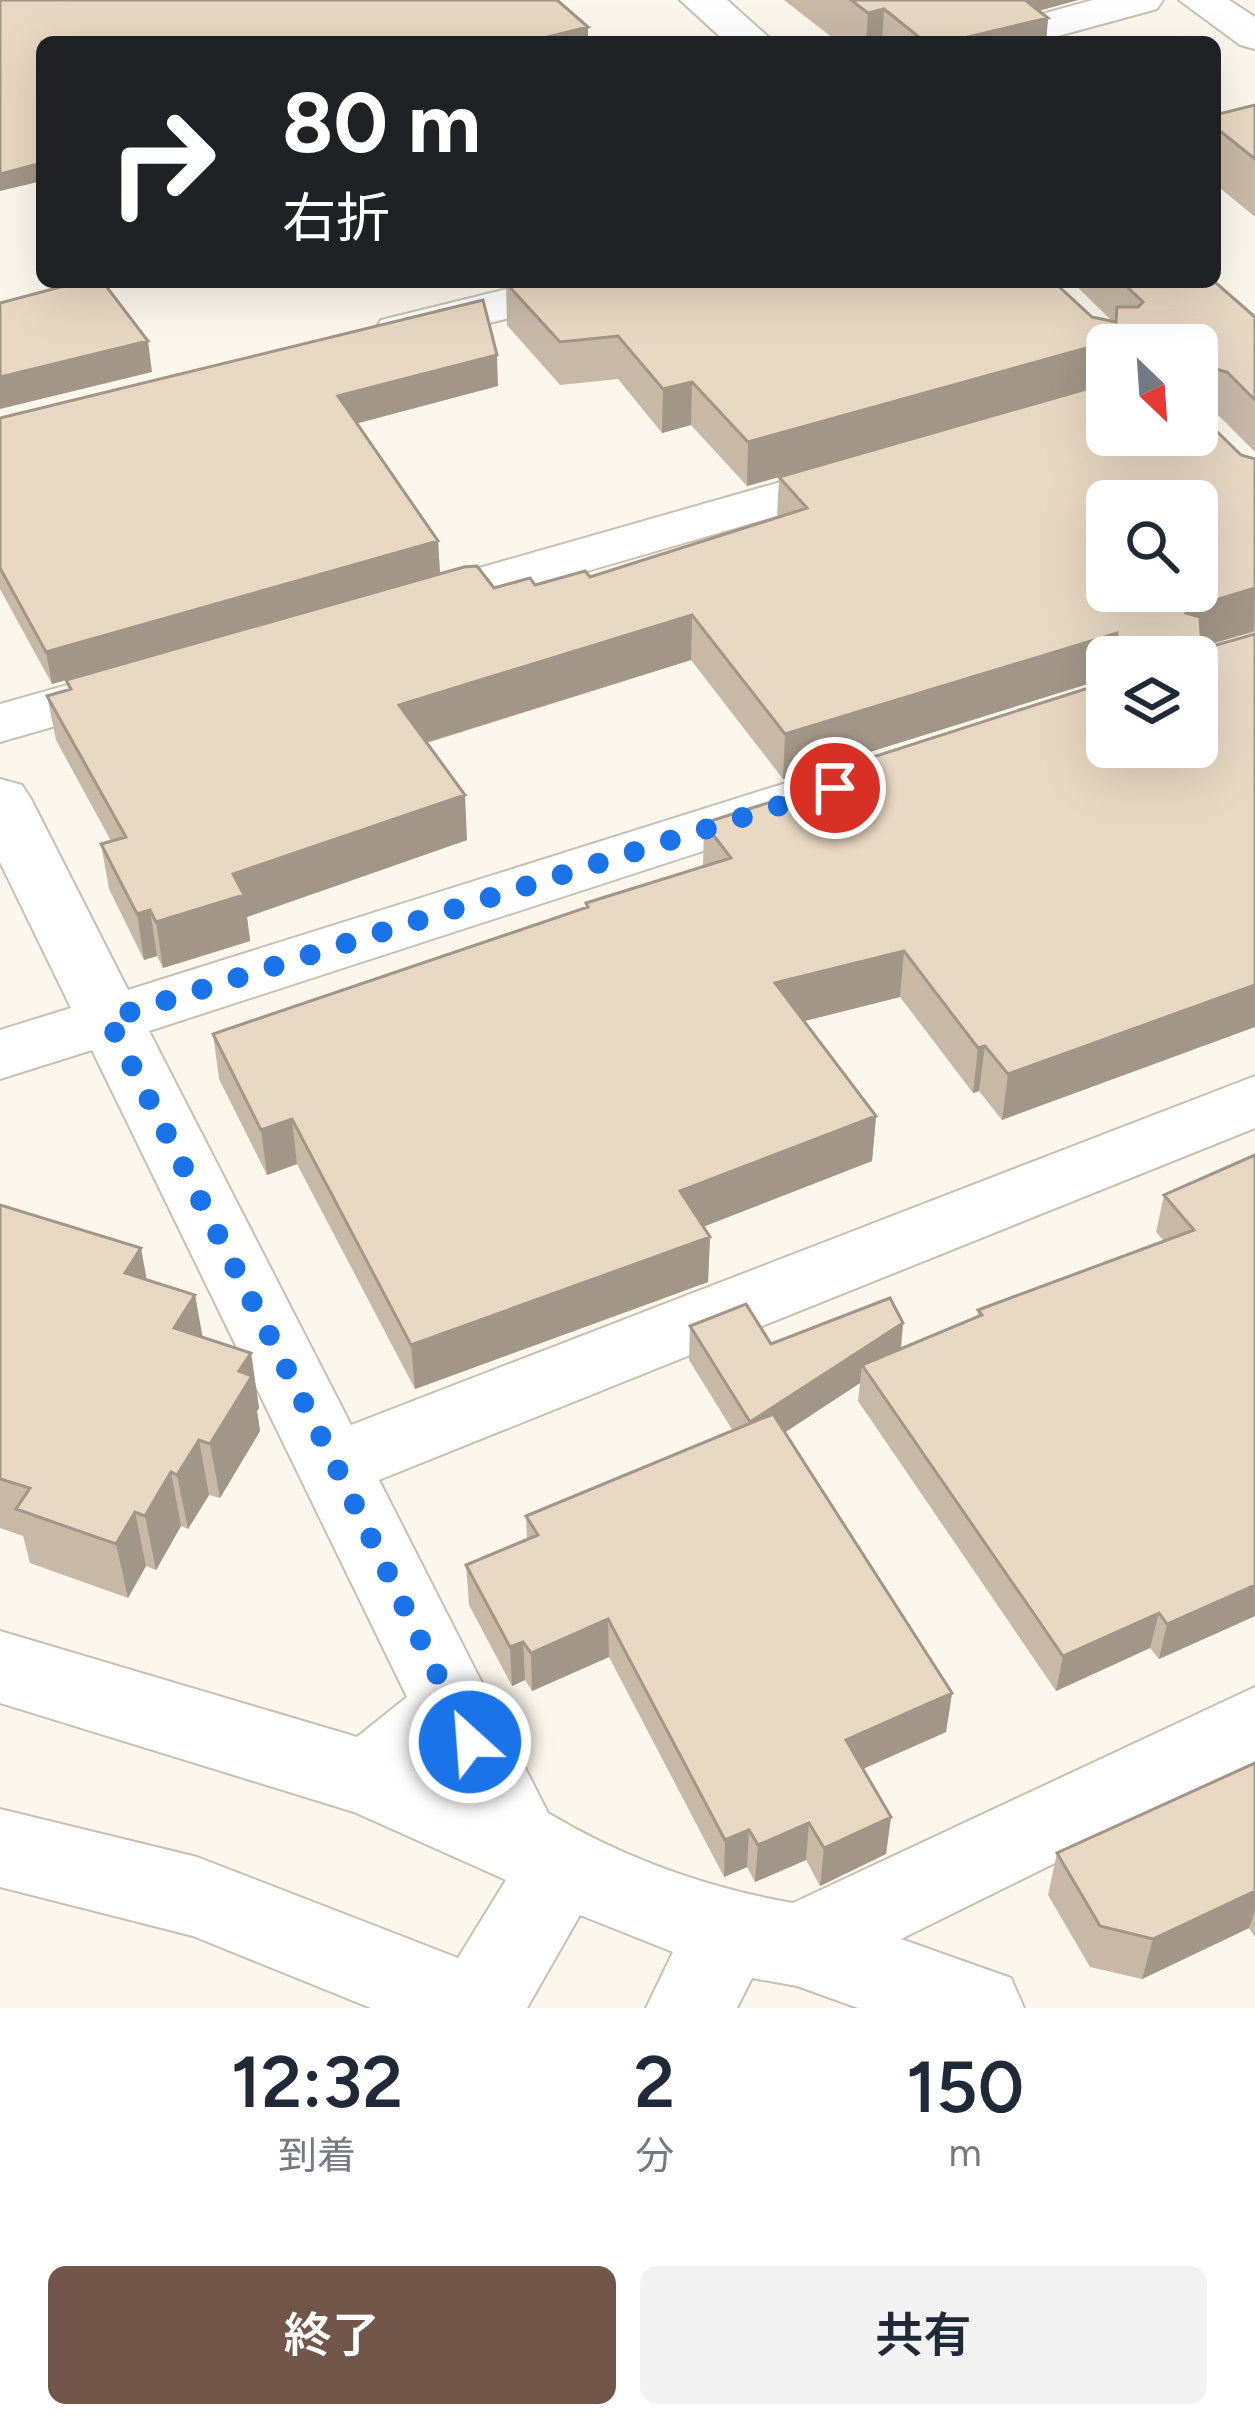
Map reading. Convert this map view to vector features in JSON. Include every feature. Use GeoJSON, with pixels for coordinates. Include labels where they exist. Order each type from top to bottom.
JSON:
{"type":"FeatureCollection","features":[{"type":"Feature","properties":{"kind":"street"},"geometry":{"type":"LineString","coordinates":[[701,0],[745,36]]}},
{"type":"Feature","properties":{"kind":"street"},"geometry":{"type":"LineString","coordinates":[[1009,36],[1142,0]]}},
{"type":"Feature","properties":{"kind":"street"},"geometry":{"type":"LineString","coordinates":[[1200,0],[1244,36]]}},
{"type":"Feature","properties":{"kind":"street"},"geometry":{"type":"LineString","coordinates":[[343,345],[571,288]]}},
{"type":"Feature","properties":{"kind":"street"},"geometry":{"type":"LineString","coordinates":[[362,619],[904,463]]}},
{"type":"Feature","properties":{"kind":"street"},"geometry":{"type":"LineString","coordinates":[[0,723],[181,671]]}},
{"type":"Feature","properties":{"kind":"street"},"geometry":{"type":"LineString","coordinates":[[0,1055],[835,788]]}},
{"type":"Feature","properties":{"kind":"street"},"geometry":{"type":"LineString","coordinates":[[0,799],[454,1709],[540,1854]]}},
{"type":"Feature","properties":{"kind":"street"},"geometry":{"type":"LineString","coordinates":[[335,1464],[1255,1101]]}},
{"type":"Feature","properties":{"kind":"street"},"geometry":{"type":"LineString","coordinates":[[0,1667],[368,1778],[540,1854],[739,1962],[979,2008]]}},
{"type":"Feature","properties":{"kind":"street"},"geometry":{"type":"LineString","coordinates":[[368,1778],[454,1709]]}},
{"type":"Feature","properties":{"kind":"street"},"geometry":{"type":"LineString","coordinates":[[739,1962],[1255,1724]]}},
{"type":"Feature","properties":{"kind":"street"},"geometry":{"type":"LineString","coordinates":[[0,1848],[197,1897],[478,2007],[540,1854]]}},
{"type":"Feature","properties":{"kind":"building"},"geometry":{"type":"Polygon","coordinates":[[[0,0],[557,0],[588,27],[552,36],[36,36],[36,165],[0,174],[0,0]]]}},
{"type":"Feature","properties":{"kind":"building"},"geometry":{"type":"Polygon","coordinates":[[[851,0],[1025,0],[1048,18],[972,36],[918,36],[884,9],[868,13],[851,0]]]}},
{"type":"Feature","properties":{"kind":"building"},"geometry":{"type":"Polygon","coordinates":[[[1255,105],[1255,159],[1221,132],[1221,114],[1255,105]]]}},
{"type":"Feature","properties":{"kind":"building"},"geometry":{"type":"Polygon","coordinates":[[[1221,287],[1255,317],[1255,400],[1227,372],[1218,370],[1218,324],[1086,324],[1086,348],[748,442],[692,382],[663,389],[618,336],[560,342],[511,288],[1061,288],[1092,317],[1116,322],[1117,307],[1138,307],[1143,302],[1128,288],[1221,287]]]}},
{"type":"Feature","properties":{"kind":"building"},"geometry":{"type":"Polygon","coordinates":[[[56,288],[108,288],[148,341],[0,377],[0,303],[56,288]]]}},
{"type":"Feature","properties":{"kind":"building"},"geometry":{"type":"Polygon","coordinates":[[[483,300],[497,355],[338,396],[438,541],[46,652],[0,568],[0,418],[483,300]]]}},
{"type":"Feature","properties":{"kind":"building"},"geometry":{"type":"Polygon","coordinates":[[[1086,389],[1086,456],[1218,456],[1218,433],[1241,455],[1255,459],[1255,588],[1218,599],[1218,480],[1086,480],[1086,612],[1187,612],[1200,617],[1201,636],[1086,636],[1086,642],[785,734],[692,615],[399,705],[465,795],[233,874],[244,895],[156,922],[150,910],[137,914],[101,844],[126,837],[47,696],[71,689],[66,680],[464,567],[477,566],[494,588],[530,578],[535,585],[585,571],[590,577],[807,508],[779,477],[1086,389]]]}},
{"type":"Feature","properties":{"kind":"building"},"geometry":{"type":"Polygon","coordinates":[[[1255,634],[1255,985],[1008,1074],[985,1046],[978,1048],[904,951],[775,983],[876,1116],[680,1191],[710,1237],[411,1345],[292,1119],[261,1130],[213,1034],[588,907],[586,903],[731,858],[704,823],[825,785],[817,775],[1086,689],[1086,768],[1218,768],[1218,644],[1255,634]]]}},
{"type":"Feature","properties":{"kind":"building"},"geometry":{"type":"Polygon","coordinates":[[[1255,1155],[1255,1585],[1167,1624],[1159,1613],[1063,1656],[862,1365],[982,1315],[978,1310],[1194,1230],[1164,1195],[1255,1155]]]}},
{"type":"Feature","properties":{"kind":"building"},"geometry":{"type":"Polygon","coordinates":[[[0,1205],[141,1248],[125,1273],[195,1295],[174,1328],[251,1353],[239,1371],[252,1376],[210,1444],[199,1440],[177,1475],[171,1472],[145,1516],[135,1512],[116,1544],[16,1509],[30,1488],[0,1479],[0,1205]]]}},
{"type":"Feature","properties":{"kind":"building"},"geometry":{"type":"Polygon","coordinates":[[[890,1298],[903,1323],[750,1422],[690,1326],[746,1304],[771,1344],[890,1298]]]}},
{"type":"Feature","properties":{"kind":"building"},"geometry":{"type":"Polygon","coordinates":[[[773,1414],[952,1693],[846,1740],[891,1817],[824,1848],[809,1823],[758,1845],[749,1830],[725,1840],[608,1619],[531,1653],[523,1642],[510,1647],[466,1565],[538,1535],[526,1516],[773,1414]]]}},
{"type":"Feature","properties":{"kind":"building"},"geometry":{"type":"Polygon","coordinates":[[[1255,1763],[1255,1891],[1153,1939],[1100,1926],[1057,1853],[1255,1763]]]}},
{"type":"Feature","properties":{"kind":"route"},"geometry":{"type":"LineString","coordinates":[[470,1742],[335,1464],[108,1019],[835,788]]}}]}
